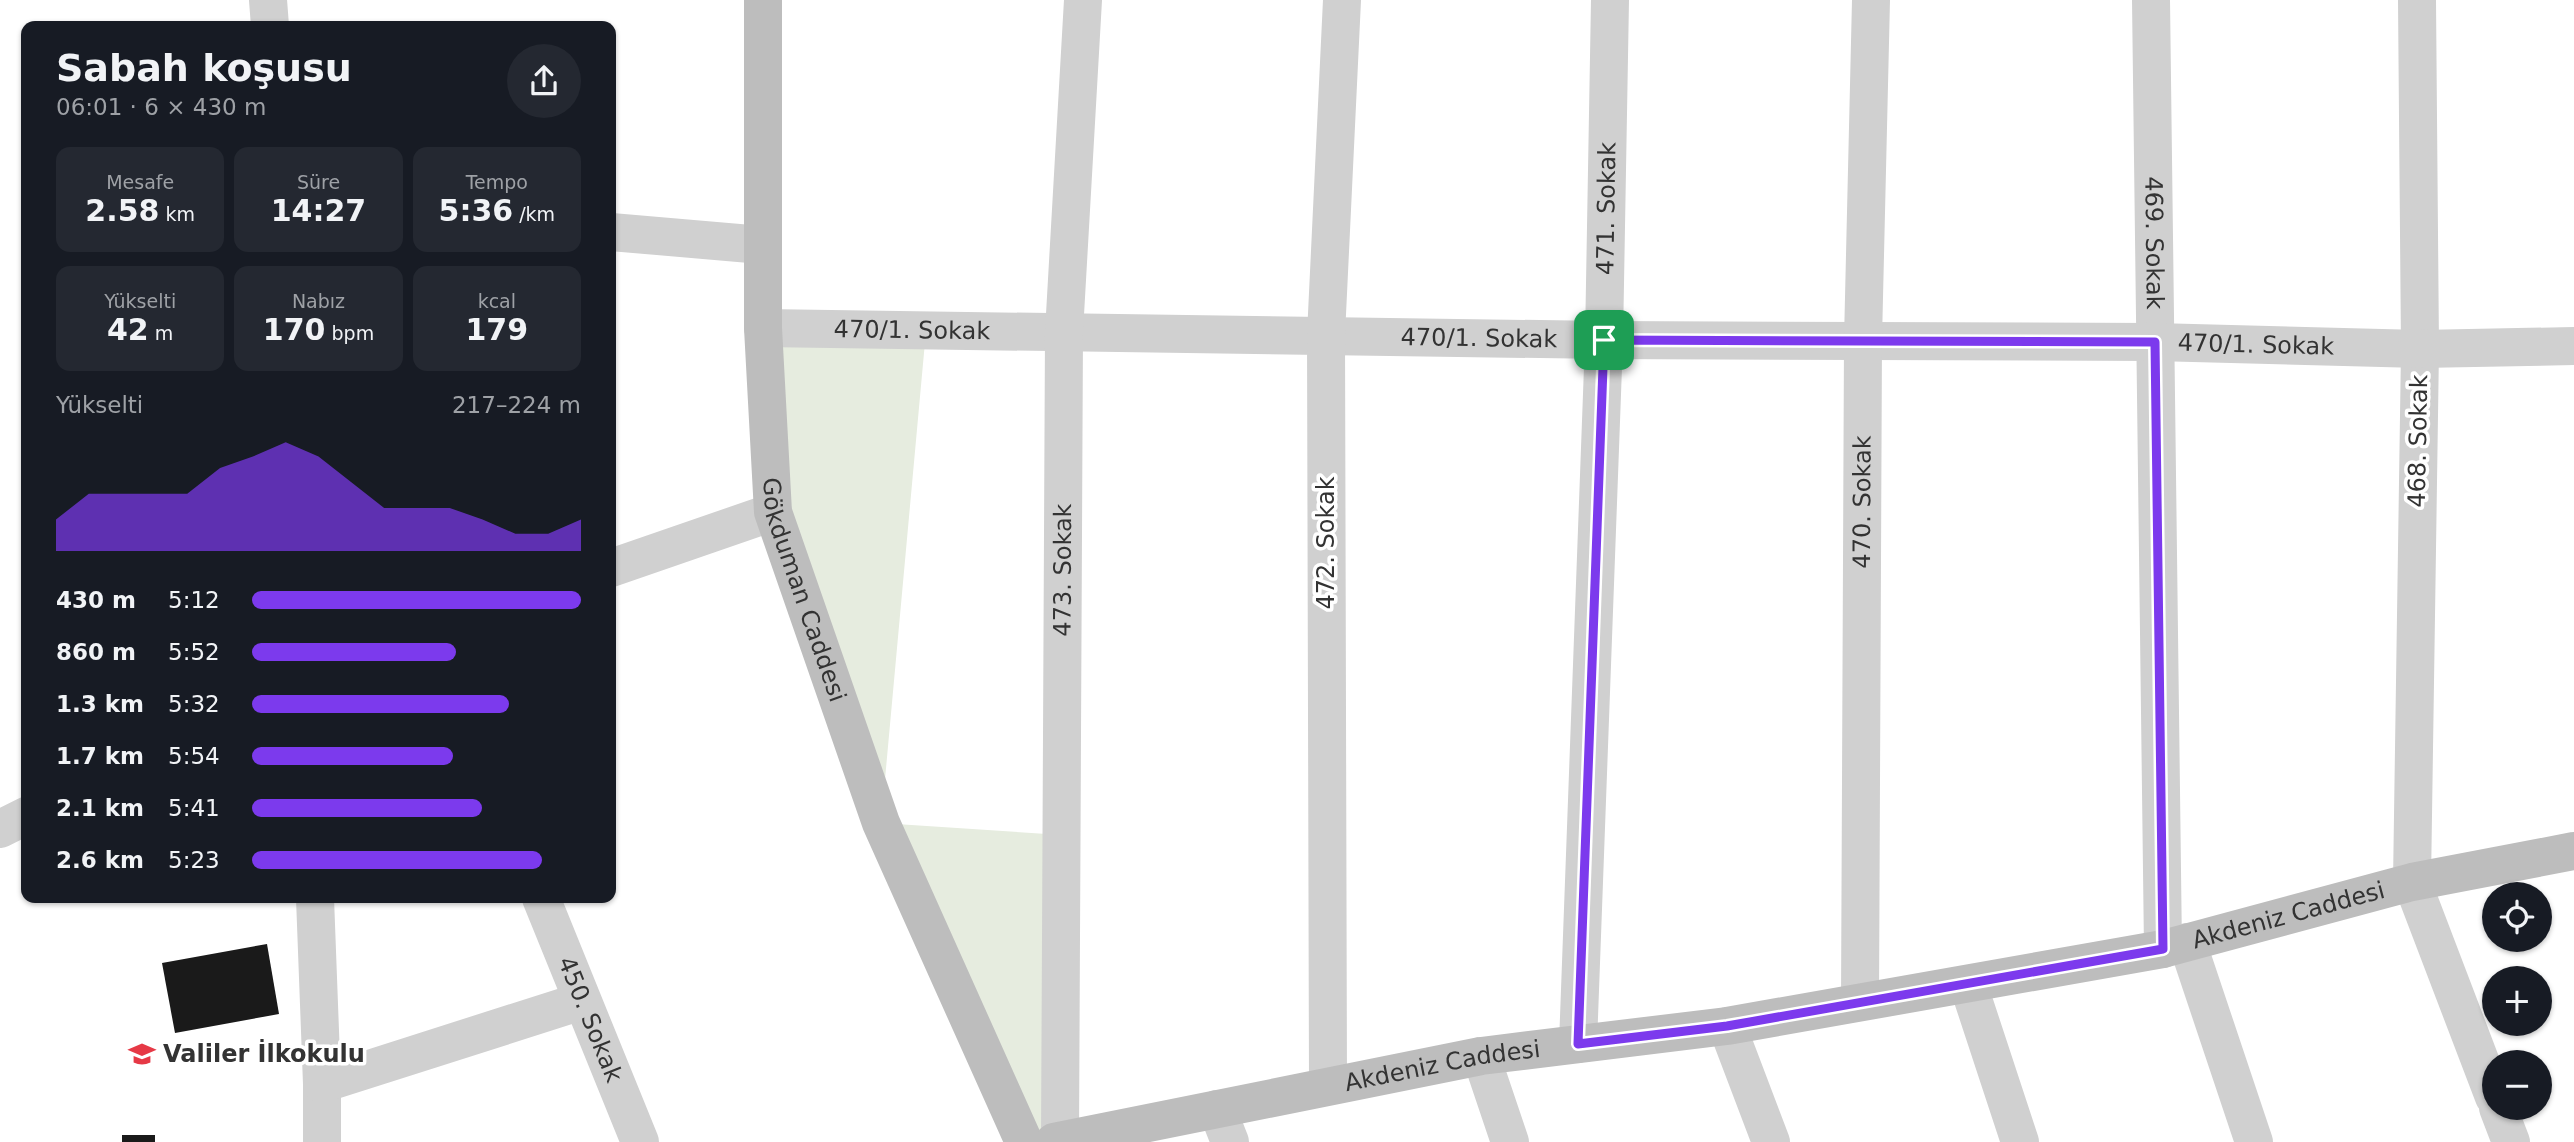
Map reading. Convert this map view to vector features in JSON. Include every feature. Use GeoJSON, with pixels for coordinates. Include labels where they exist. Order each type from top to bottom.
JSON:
{"type":"FeatureCollection","features":[{"type":"Feature","properties":{"kind":"street"},"geometry":{"type":"LineString","coordinates":[[268,0],[270,21]]}},
{"type":"Feature","properties":{"kind":"street","name":"Gökduman Caddesi"},"geometry":{"type":"LineString","coordinates":[[763,0],[762,328],[773,512],[881,823],[1046,1141]]}},
{"type":"Feature","properties":{"kind":"street","name":"473. Sokak"},"geometry":{"type":"LineString","coordinates":[[1046,1141],[1064,332],[1083,0]]}},
{"type":"Feature","properties":{"kind":"street","name":"472. Sokak"},"geometry":{"type":"LineString","coordinates":[[1328,1086],[1326,335],[1342,0]]}},
{"type":"Feature","properties":{"kind":"street","name":"471. Sokak"},"geometry":{"type":"LineString","coordinates":[[1578,1044],[1604,340],[1610,0]]}},
{"type":"Feature","properties":{"kind":"street","name":"470. Sokak"},"geometry":{"type":"LineString","coordinates":[[1860,1002],[1863,340],[1871,0]]}},
{"type":"Feature","properties":{"kind":"street","name":"469. Sokak"},"geometry":{"type":"LineString","coordinates":[[2151,0],[2155,342],[2175,946],[2254,1142]]}},
{"type":"Feature","properties":{"kind":"street","name":"468. Sokak"},"geometry":{"type":"LineString","coordinates":[[2412,882],[2420,349],[2417,0]]}},
{"type":"Feature","properties":{"kind":"street"},"geometry":{"type":"LineString","coordinates":[[616,232],[762,245]]}},
{"type":"Feature","properties":{"kind":"street","name":"470/1. Sokak"},"geometry":{"type":"LineString","coordinates":[[762,328],[1604,340],[2155,342],[2420,349],[2574,345]]}},
{"type":"Feature","properties":{"kind":"street"},"geometry":{"type":"LineString","coordinates":[[616,566],[773,512]]}},
{"type":"Feature","properties":{"kind":"street"},"geometry":{"type":"LineString","coordinates":[[0,829],[21,818]]}},
{"type":"Feature","properties":{"kind":"street","name":"Akdeniz Caddesi"},"geometry":{"type":"LineString","coordinates":[[1046,1141],[1224,1125],[1328,1086],[1481,1056],[1727,1026],[2175,946],[2412,882],[2574,851]]}},
{"type":"Feature","properties":{"kind":"street"},"geometry":{"type":"LineString","coordinates":[[2412,882],[2482,1066]]}},
{"type":"Feature","properties":{"kind":"street"},"geometry":{"type":"LineString","coordinates":[[315,903],[322,1084],[321,1142]]}},
{"type":"Feature","properties":{"kind":"street","name":"450. Sokak"},"geometry":{"type":"LineString","coordinates":[[543,903],[640,1142]]}},
{"type":"Feature","properties":{"kind":"street"},"geometry":{"type":"LineString","coordinates":[[1968,984],[2020,1142]]}},
{"type":"Feature","properties":{"kind":"street"},"geometry":{"type":"LineString","coordinates":[[322,1084],[582,1001]]}},
{"type":"Feature","properties":{"kind":"street"},"geometry":{"type":"LineString","coordinates":[[1727,1026],[1771,1142]]}},
{"type":"Feature","properties":{"kind":"street"},"geometry":{"type":"LineString","coordinates":[[1481,1056],[1510,1142]]}},
{"type":"Feature","properties":{"kind":"street"},"geometry":{"type":"LineString","coordinates":[[2503,1120],[2511,1142]]}},
{"type":"Feature","properties":{"kind":"shaded area"},"geometry":{"type":"Polygon","coordinates":[[[763,328],[926,331],[881,823],[762,515],[763,328]]]}},
{"type":"Feature","properties":{"kind":"shaded area"},"geometry":{"type":"Polygon","coordinates":[[[881,823],[1062,835],[1060,1140],[1024,1142],[881,823]]]}},
{"type":"Feature","properties":{"kind":"building"},"geometry":{"type":"Polygon","coordinates":[[[267,944],[279,1014],[175,1033],[162,963],[267,944]]]}},
{"type":"Feature","properties":{"kind":"building"},"geometry":{"type":"Polygon","coordinates":[[[122,1135],[155,1135],[155,1142],[122,1142],[122,1135]]]}},
{"type":"Feature","properties":{"kind":"place","name":"Valiler İlkokulu"},"geometry":{"type":"Point","coordinates":[142,1054]}},
{"type":"Feature","properties":{"kind":"route"},"geometry":{"type":"LineString","coordinates":[[1604,340],[2155,342],[2163,949],[1727,1026],[1578,1044],[1604,340]]}}]}
